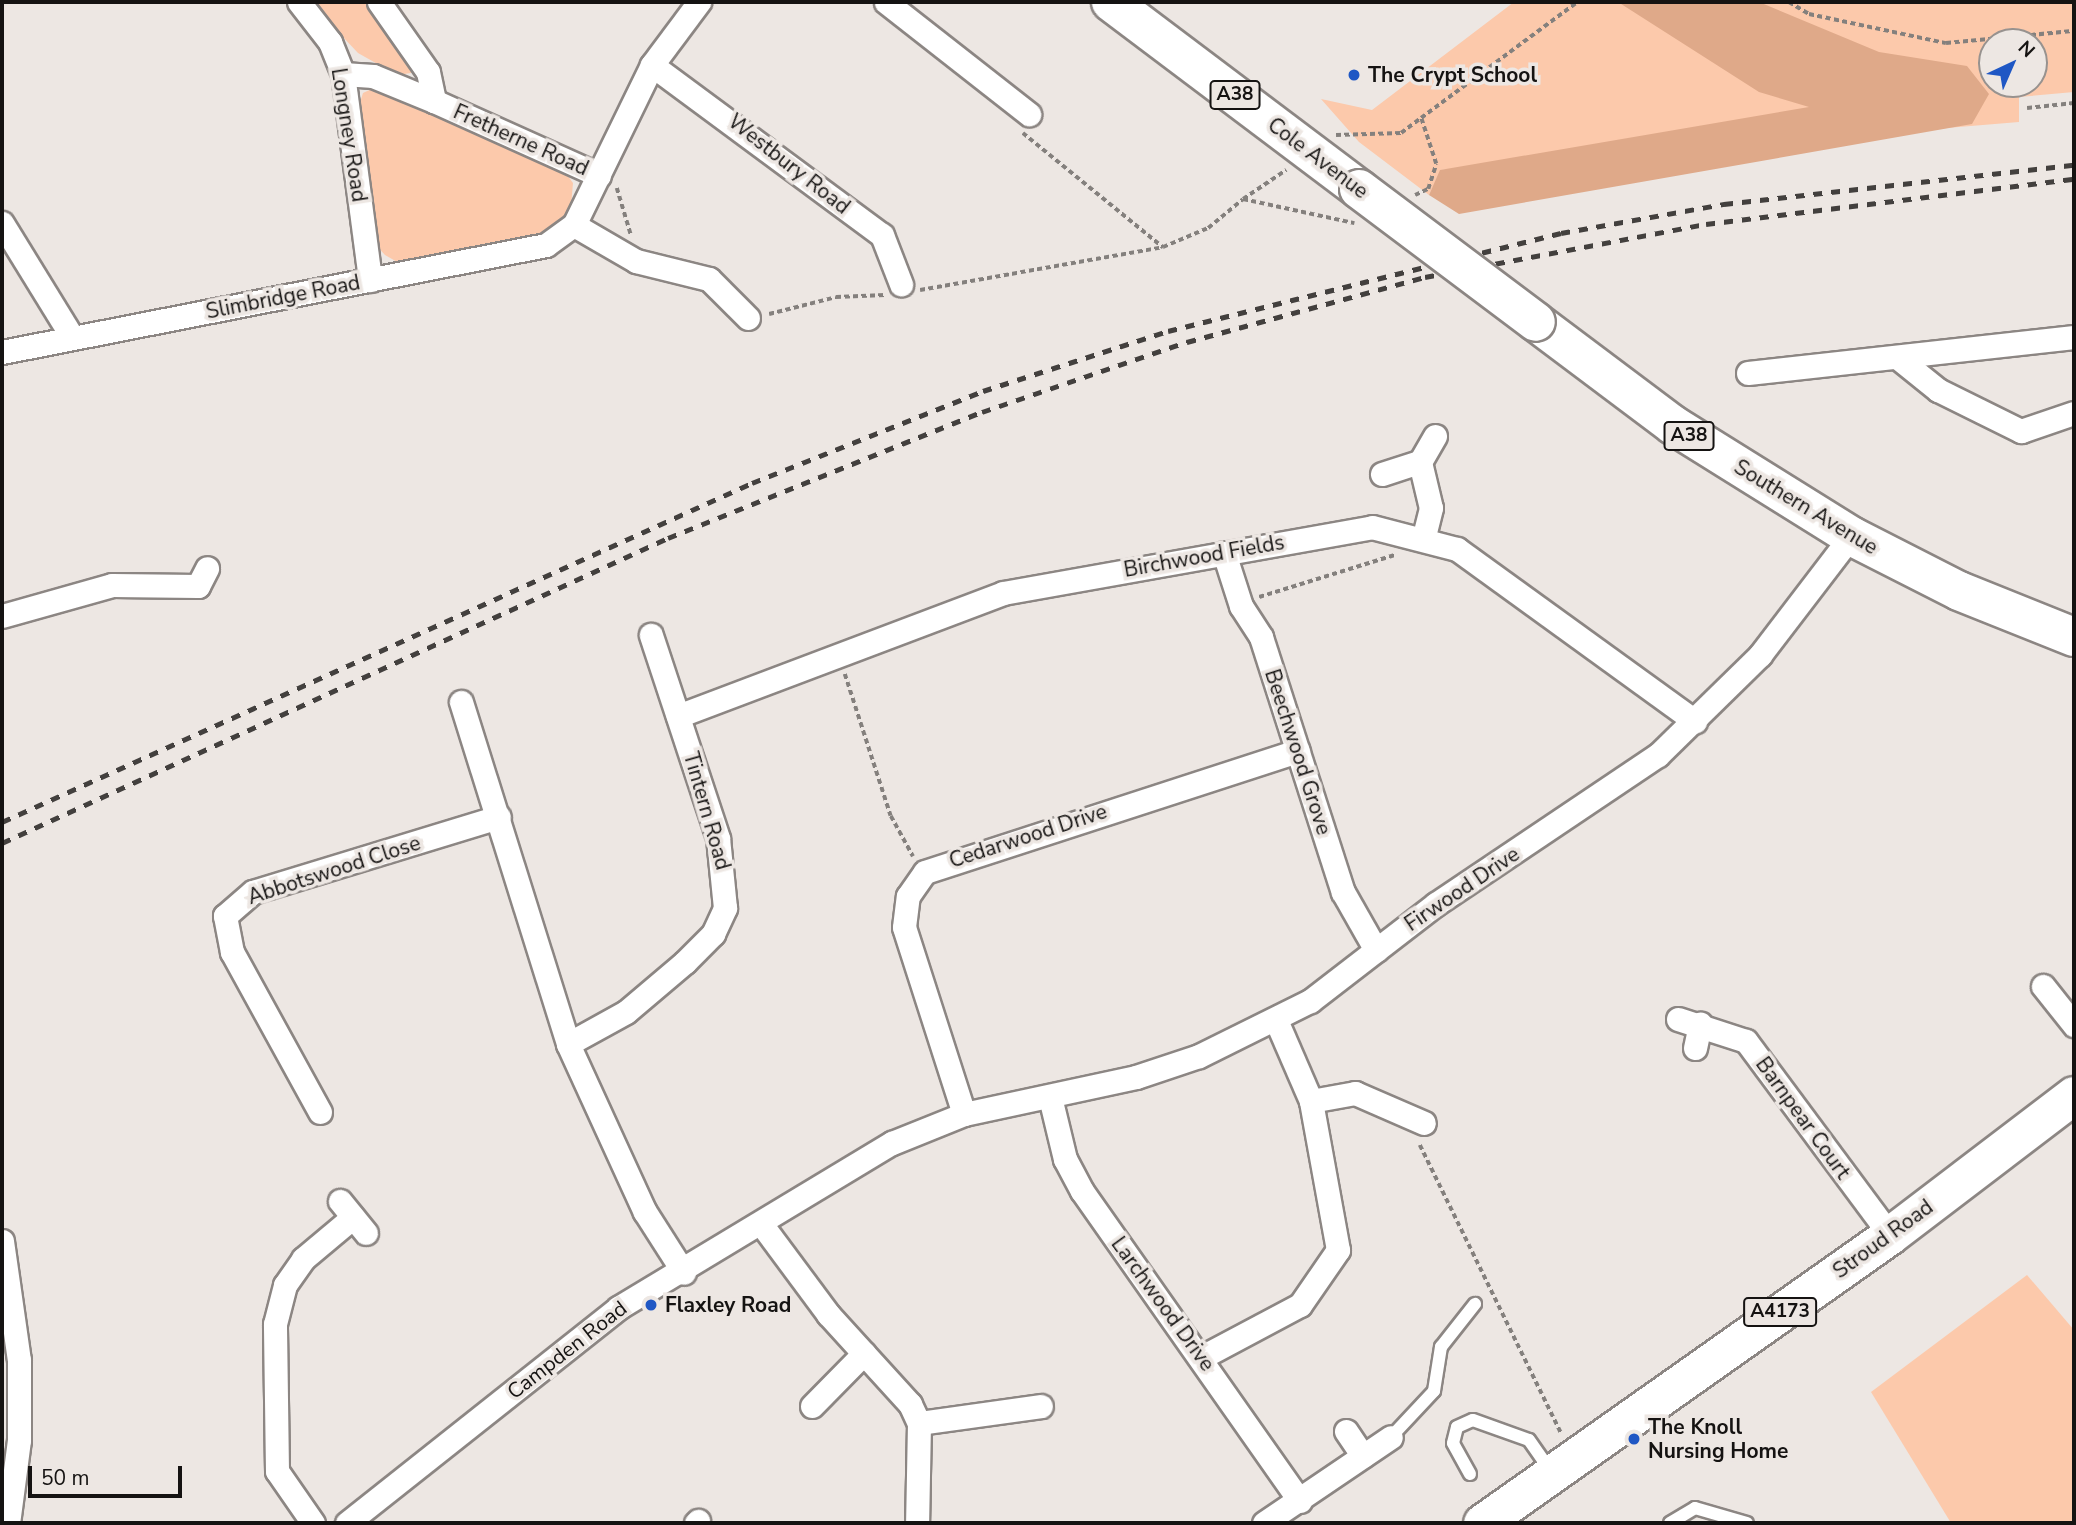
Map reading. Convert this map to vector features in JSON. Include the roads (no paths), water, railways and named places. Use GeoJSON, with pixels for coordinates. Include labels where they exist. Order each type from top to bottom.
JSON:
{"type":"FeatureCollection","features":[{"type":"Feature","properties":{"kind":"highway","name":"Cole Avenue"},"geometry":{"type":"LineString","coordinates":[[1111,2],[1360,206],[1459,264]]}},
{"type":"Feature","properties":{"kind":"highway","name":"Southern Avenue"},"geometry":{"type":"LineString","coordinates":[[1459,264],[1673,425],[1851,536],[1959,591],[2074,637]]}},
{"type":"Feature","properties":{"kind":"main road","name":"Stroud Road"},"geometry":{"type":"LineString","coordinates":[[1487,1522],[1890,1235],[2074,1095]]}},
{"type":"Feature","properties":{"kind":"street","name":"Longney Road"},"geometry":{"type":"LineString","coordinates":[[299,2],[330,41],[344,74],[370,280]]}},
{"type":"Feature","properties":{"kind":"street","name":"Fretherne Road"},"geometry":{"type":"LineString","coordinates":[[379,2],[428,72],[434,101],[599,176]]}},
{"type":"Feature","properties":{"kind":"street"},"geometry":{"type":"LineString","coordinates":[[699,2],[652,65],[599,176],[568,231],[636,261],[682,275],[709,279],[748,318]]}},
{"type":"Feature","properties":{"kind":"street"},"geometry":{"type":"LineString","coordinates":[[886,2],[1029,114]]}},
{"type":"Feature","properties":{"kind":"street","name":"Westbury Road"},"geometry":{"type":"LineString","coordinates":[[652,65],[882,235],[902,290]]}},
{"type":"Feature","properties":{"kind":"street"},"geometry":{"type":"LineString","coordinates":[[344,74],[373,76],[434,101]]}},
{"type":"Feature","properties":{"kind":"street"},"geometry":{"type":"LineString","coordinates":[[2,223],[72,337]]}},
{"type":"Feature","properties":{"kind":"street","name":"Slimbridge Road"},"geometry":{"type":"LineString","coordinates":[[2,352],[370,280],[568,231]]}},
{"type":"Feature","properties":{"kind":"street"},"geometry":{"type":"LineString","coordinates":[[1748,373],[2074,337]]}},
{"type":"Feature","properties":{"kind":"street"},"geometry":{"type":"LineString","coordinates":[[1897,357],[1938,390],[2021,431],[2074,413]]}},
{"type":"Feature","properties":{"kind":"street"},"geometry":{"type":"LineString","coordinates":[[1382,474],[1420,462],[1435,436]]}},
{"type":"Feature","properties":{"kind":"street"},"geometry":{"type":"LineString","coordinates":[[1420,462],[1431,508],[1424,536]]}},
{"type":"Feature","properties":{"kind":"street","name":"Birchwood Fields"},"geometry":{"type":"LineString","coordinates":[[678,716],[838,653],[1003,593],[1373,527],[1424,536],[1481,565],[1695,721]]}},
{"type":"Feature","properties":{"kind":"street","name":"Firwood Drive"},"geometry":{"type":"LineString","coordinates":[[989,1110],[1050,1097],[1186,1060],[1276,1020],[1598,798],[1695,721],[1785,626],[1851,536]]}},
{"type":"Feature","properties":{"kind":"street","name":"Beechwood Grove"},"geometry":{"type":"LineString","coordinates":[[1224,553],[1240,603],[1261,636],[1343,892],[1376,950]]}},
{"type":"Feature","properties":{"kind":"street"},"geometry":{"type":"LineString","coordinates":[[2,616],[112,585],[203,586]]}},
{"type":"Feature","properties":{"kind":"street","name":"Tintern Road"},"geometry":{"type":"LineString","coordinates":[[568,1044],[626,1012],[685,962],[713,934],[725,908],[718,838],[651,635]]}},
{"type":"Feature","properties":{"kind":"street"},"geometry":{"type":"LineString","coordinates":[[461,702],[568,1044],[645,1212],[684,1273]]}},
{"type":"Feature","properties":{"kind":"street","name":"Cedarwood Drive"},"geometry":{"type":"LineString","coordinates":[[964,1114],[904,927],[908,896],[925,872],[1298,751]]}},
{"type":"Feature","properties":{"kind":"street","name":"Abbotswood Close"},"geometry":{"type":"LineString","coordinates":[[320,1112],[232,952],[225,916],[253,892],[499,817]]}},
{"type":"Feature","properties":{"kind":"street"},"geometry":{"type":"LineString","coordinates":[[2043,986],[2074,1025]]}},
{"type":"Feature","properties":{"kind":"street"},"geometry":{"type":"LineString","coordinates":[[1202,1357],[1300,1305],[1337,1253],[1311,1101],[1276,1020]]}},
{"type":"Feature","properties":{"kind":"street","name":"Barnpear Court"},"geometry":{"type":"LineString","coordinates":[[1695,1048],[1689,1022],[1746,1041],[1890,1235]]}},
{"type":"Feature","properties":{"kind":"street"},"geometry":{"type":"LineString","coordinates":[[1311,1101],[1355,1093],[1417,1122]]}},
{"type":"Feature","properties":{"kind":"street","name":"Larchwood Drive"},"geometry":{"type":"LineString","coordinates":[[1050,1097],[1065,1159],[1082,1191],[1202,1357],[1300,1501]]}},
{"type":"Feature","properties":{"kind":"street","name":"Campden Road"},"geometry":{"type":"LineString","coordinates":[[347,1523],[618,1308],[684,1273],[892,1143],[964,1114],[989,1110]]}},
{"type":"Feature","properties":{"kind":"street"},"geometry":{"type":"LineString","coordinates":[[313,1523],[277,1471],[275,1324],[285,1285],[303,1259],[353,1217]]}},
{"type":"Feature","properties":{"kind":"street"},"geometry":{"type":"LineString","coordinates":[[762,1226],[864,1353],[897,1384],[919,1423],[917,1523]]}},
{"type":"Feature","properties":{"kind":"street"},"geometry":{"type":"LineString","coordinates":[[2,1241],[19,1360],[19,1440],[8,1523]]}},
{"type":"Feature","properties":{"kind":"street"},"geometry":{"type":"LineString","coordinates":[[812,1406],[864,1353]]}},
{"type":"Feature","properties":{"kind":"street"},"geometry":{"type":"LineString","coordinates":[[919,1423],[1041,1406]]}},
{"type":"Feature","properties":{"kind":"street"},"geometry":{"type":"LineString","coordinates":[[1346,1431],[1363,1456]]}},
{"type":"Feature","properties":{"kind":"street"},"geometry":{"type":"LineString","coordinates":[[1264,1523],[1391,1437]]}},
{"type":"Feature","properties":{"kind":"lane"},"geometry":{"type":"LineString","coordinates":[[1391,1437],[1434,1391],[1441,1347],[1475,1304]]}},
{"type":"Feature","properties":{"kind":"lane"},"geometry":{"type":"LineString","coordinates":[[1471,1474],[1453,1443],[1457,1427],[1473,1420],[1529,1440],[1564,1468]]}},
{"type":"Feature","properties":{"kind":"lane"},"geometry":{"type":"LineString","coordinates":[[1670,1523],[1695,1508],[1746,1523]]}},
{"type":"Feature","properties":{"kind":"railway"},"geometry":{"type":"LineString","coordinates":[[2,822],[752,483],[983,391],[1168,331],[1561,233],[1724,204],[2074,165]]}},
{"type":"Feature","properties":{"kind":"railway"},"geometry":{"type":"LineString","coordinates":[[2,843],[668,538],[982,412],[1187,342],[1425,277],[1706,224],[2074,179]]}},
{"type":"Feature","properties":{"kind":"place","name":"The Crypt School"},"geometry":{"type":"Point","coordinates":[1354,75]}},
{"type":"Feature","properties":{"kind":"place","name":"Flaxley Road"},"geometry":{"type":"Point","coordinates":[651,1305]}},
{"type":"Feature","properties":{"kind":"place","name":"The Knoll Nursing Home"},"geometry":{"type":"Point","coordinates":[1634,1439]}}]}
